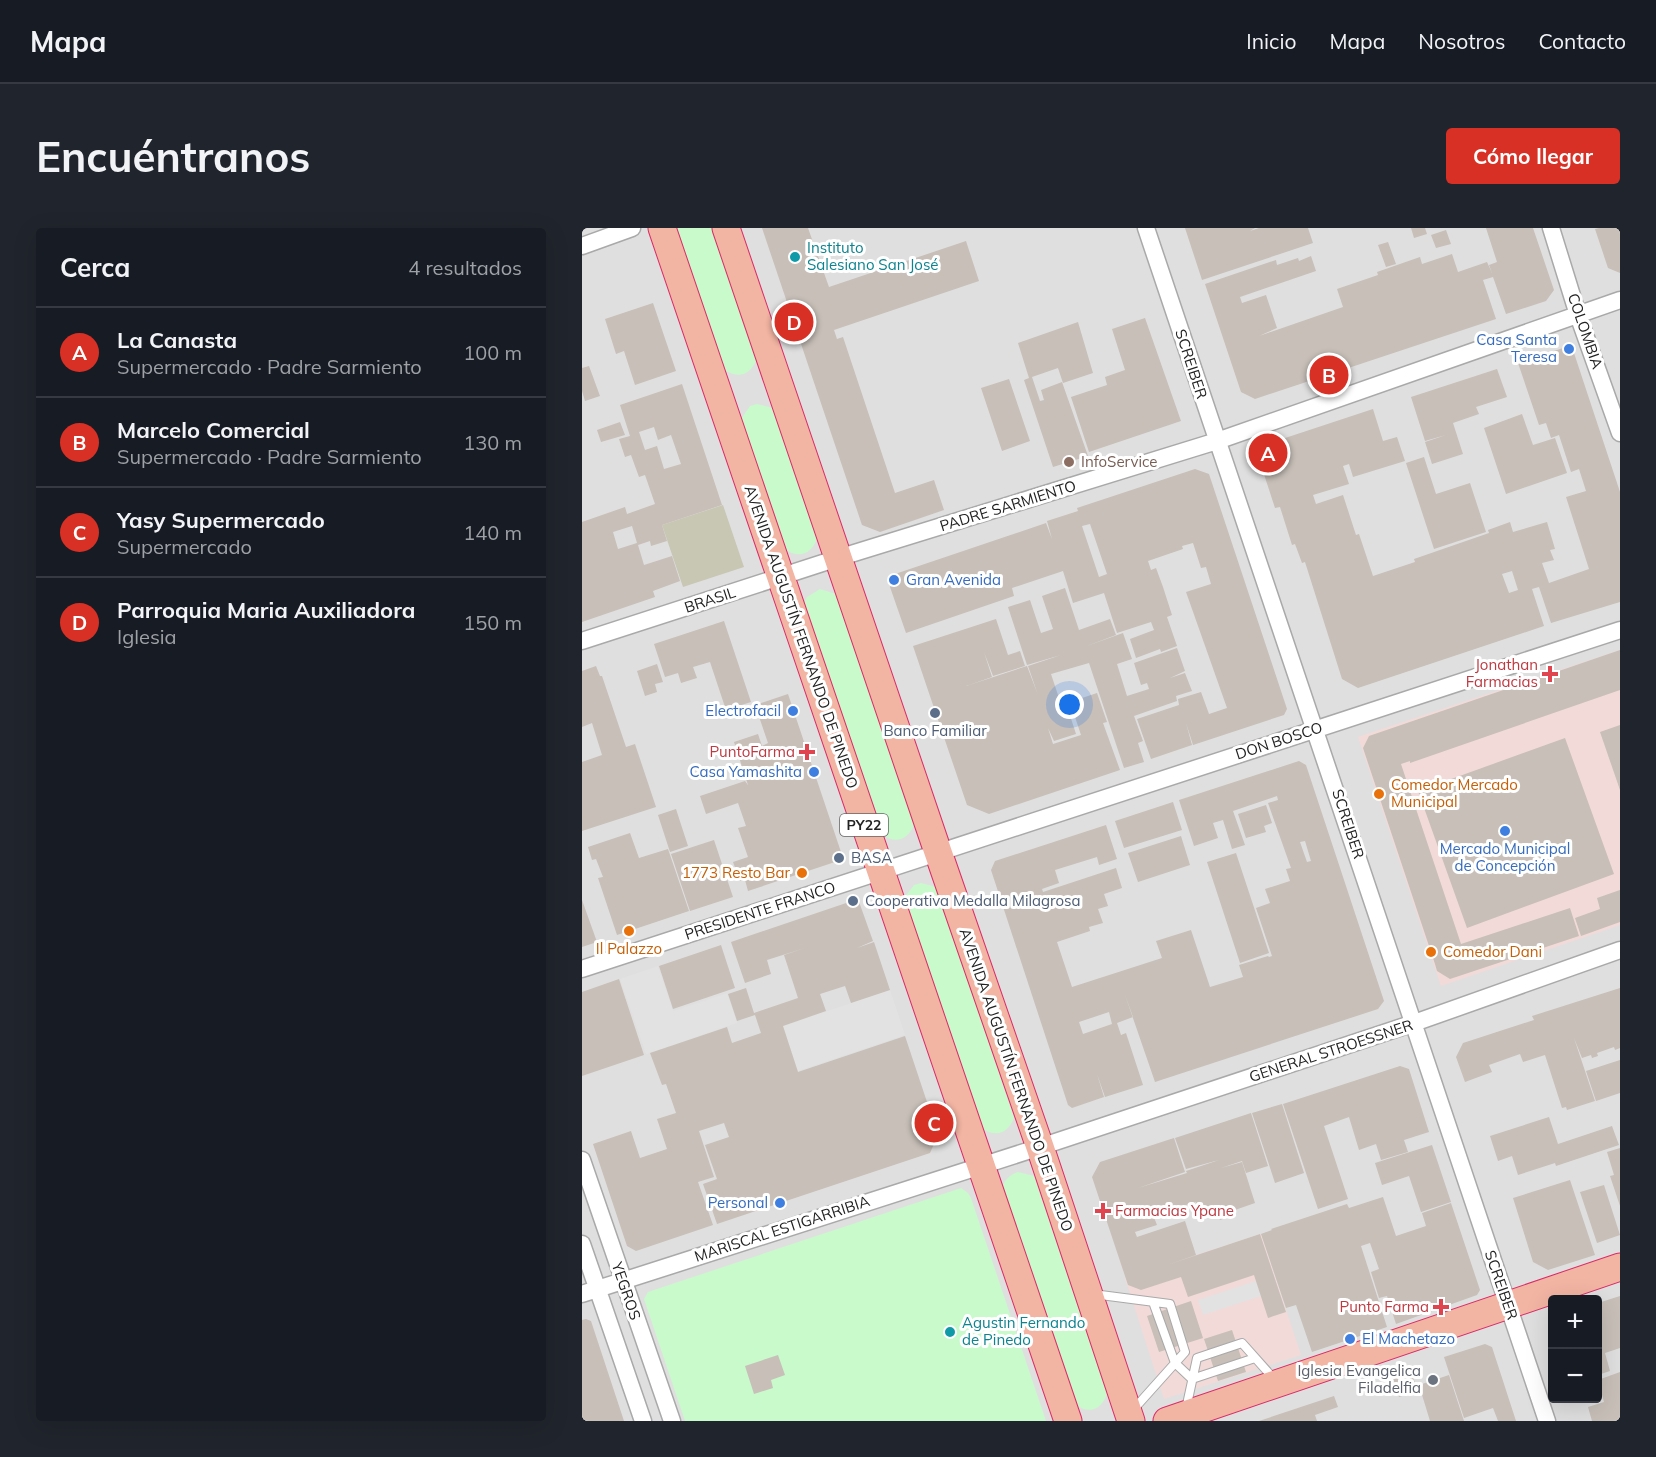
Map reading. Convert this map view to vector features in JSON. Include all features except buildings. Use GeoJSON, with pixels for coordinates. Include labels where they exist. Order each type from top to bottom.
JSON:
{"type":"FeatureCollection","features":[{"type":"Feature","properties":{"kind":"highway","name":"AVENIDA AUGUSTÍN FERNANDO DE PINEDO"},"geometry":{"type":"LineString","coordinates":[[662,228],[1068,1421]]}},
{"type":"Feature","properties":{"kind":"highway","name":"AVENIDA AUGUSTÍN FERNANDO DE PINEDO"},"geometry":{"type":"LineString","coordinates":[[726,228],[1040,1147],[1130,1418]]}},
{"type":"Feature","properties":{"kind":"highway"},"geometry":{"type":"LineString","coordinates":[[1176,1418],[1620,1267]]}},
{"type":"Feature","properties":{"kind":"street"},"geometry":{"type":"LineString","coordinates":[[582,246],[632,228]]}},
{"type":"Feature","properties":{"kind":"street","name":"SCREIBER"},"geometry":{"type":"LineString","coordinates":[[1146,228],[1547,1421]]}},
{"type":"Feature","properties":{"kind":"street","name":"COLOMBIA"},"geometry":{"type":"LineString","coordinates":[[1551,228],[1578,315],[1620,434]]}},
{"type":"Feature","properties":{"kind":"street","name":"PADRE SARMIENTO"},"geometry":{"type":"LineString","coordinates":[[838,558],[1217,441],[1620,300]]}},
{"type":"Feature","properties":{"kind":"street","name":"BRASIL"},"geometry":{"type":"LineString","coordinates":[[582,641],[838,558]]}},
{"type":"Feature","properties":{"kind":"street","name":"DON BOSCO"},"geometry":{"type":"LineString","coordinates":[[938,852],[1620,630]]}},
{"type":"Feature","properties":{"kind":"street","name":"PRESIDENTE FRANCO"},"geometry":{"type":"LineString","coordinates":[[582,969],[938,852]]}},
{"type":"Feature","properties":{"kind":"street","name":"GENERAL STROESSNER"},"geometry":{"type":"LineString","coordinates":[[982,1166],[1414,1023],[1620,950]]}},
{"type":"Feature","properties":{"kind":"street","name":"YEGROS"},"geometry":{"type":"LineString","coordinates":[[582,1160],[672,1421]]}},
{"type":"Feature","properties":{"kind":"street","name":"MARISCAL ESTIGARRIBIA"},"geometry":{"type":"LineString","coordinates":[[590,1291],[982,1166]]}},
{"type":"Feature","properties":{"kind":"street","name":"YEGROS"},"geometry":{"type":"LineString","coordinates":[[582,1244],[590,1291],[643,1421]]}},
{"type":"Feature","properties":{"kind":"lane"},"geometry":{"type":"LineString","coordinates":[[1089,1293],[1170,1304],[1185,1352],[1197,1358],[1242,1343],[1277,1383]]}},
{"type":"Feature","properties":{"kind":"lane"},"geometry":{"type":"LineString","coordinates":[[1153,1302],[1175,1363],[1192,1379]]}},
{"type":"Feature","properties":{"kind":"lane"},"geometry":{"type":"LineString","coordinates":[[1130,1418],[1185,1352]]}},
{"type":"Feature","properties":{"kind":"lane"},"geometry":{"type":"LineString","coordinates":[[1176,1418],[1192,1379],[1197,1358]]}},
{"type":"Feature","properties":{"kind":"lane"},"geometry":{"type":"LineString","coordinates":[[1192,1379],[1255,1358]]}},
{"type":"Feature","properties":{"kind":"shaded area"},"geometry":{"type":"Polygon","coordinates":[[[582,228],[1620,228],[1620,1421],[582,1421],[582,228]]]}},
{"type":"Feature","properties":{"kind":"shaded area"},"geometry":{"type":"Polygon","coordinates":[[[723,505],[744,567],[683,587],[662,525],[723,505]]]}},
{"type":"Feature","properties":{"kind":"shaded area","name":"Mercado Municipal de Concepción"},"geometry":{"type":"Polygon","coordinates":[[[1620,650],[1620,925],[1441,986],[1358,737],[1620,650]]]}},
{"type":"Feature","properties":{"kind":"shaded area"},"geometry":{"type":"Polygon","coordinates":[[[658,966],[673,1011],[727,993],[737,1023],[646,1054],[620,979],[658,966]]]}},
{"type":"Feature","properties":{"kind":"shaded area"},"geometry":{"type":"Polygon","coordinates":[[[890,990],[905,1035],[798,1071],[783,1026],[890,990]]]}},
{"type":"Feature","properties":{"kind":"shaded area"},"geometry":{"type":"Polygon","coordinates":[[[1261,1234],[1301,1355],[1164,1399],[1125,1278],[1261,1234]]]}},
{"type":"Feature","properties":{"kind":"shaded area"},"geometry":{"type":"Polygon","coordinates":[[[1256,1281],[1261,1296],[1203,1315],[1198,1300],[1256,1281]]]}},
{"type":"Feature","properties":{"kind":"green space"},"geometry":{"type":"Polygon","coordinates":[[[677,228],[713,228],[757,359],[751,369],[744,374],[724,370],[677,228]]]}},
{"type":"Feature","properties":{"kind":"green space"},"geometry":{"type":"Polygon","coordinates":[[[757,404],[773,408],[817,539],[811,549],[804,554],[795,554],[785,550],[741,419],[750,406],[757,404]]]}},
{"type":"Feature","properties":{"kind":"green space"},"geometry":{"type":"Polygon","coordinates":[[[820,589],[836,594],[914,825],[901,839],[887,838],[882,835],[803,605],[807,597],[820,589]]]}},
{"type":"Feature","properties":{"kind":"green space"},"geometry":{"type":"Polygon","coordinates":[[[921,883],[936,887],[1014,1118],[1008,1128],[1001,1133],[992,1133],[982,1129],[904,898],[914,885],[921,883]]]}},
{"type":"Feature","properties":{"kind":"green space"},"geometry":{"type":"Polygon","coordinates":[[[1018,1172],[1034,1176],[1107,1394],[1102,1404],[1094,1409],[1080,1408],[1075,1405],[1001,1188],[1012,1174],[1018,1172]]]}},
{"type":"Feature","properties":{"kind":"green space"},"geometry":{"type":"Polygon","coordinates":[[[961,1188],[971,1198],[1046,1421],[685,1421],[644,1299],[648,1292],[961,1188]]]}},
{"type":"Feature","properties":{"kind":"place","name":"Instituto Salesiano San José"},"geometry":{"type":"Point","coordinates":[795,257]}},
{"type":"Feature","properties":{"kind":"place","name":"Parroquia Maria Auxiliadora"},"geometry":{"type":"Point","coordinates":[794,322]}},
{"type":"Feature","properties":{"kind":"place","name":"Casa Santa Teresa"},"geometry":{"type":"Point","coordinates":[1569,349]}},
{"type":"Feature","properties":{"kind":"place","name":"Marcelo Comercial"},"geometry":{"type":"Point","coordinates":[1329,375]}},
{"type":"Feature","properties":{"kind":"place","name":"La Canasta"},"geometry":{"type":"Point","coordinates":[1268,453]}},
{"type":"Feature","properties":{"kind":"place","name":"InfoService"},"geometry":{"type":"Point","coordinates":[1069,462]}},
{"type":"Feature","properties":{"kind":"place","name":"Gran Avenida"},"geometry":{"type":"Point","coordinates":[894,580]}},
{"type":"Feature","properties":{"kind":"place","name":"Jonathan Farmacias"},"geometry":{"type":"Point","coordinates":[1550,674]}},
{"type":"Feature","properties":{"kind":"place","name":"Electrofacil"},"geometry":{"type":"Point","coordinates":[793,711]}},
{"type":"Feature","properties":{"kind":"place","name":"Banco Familiar"},"geometry":{"type":"Point","coordinates":[935,713]}},
{"type":"Feature","properties":{"kind":"place","name":"PuntoFarma"},"geometry":{"type":"Point","coordinates":[807,752]}},
{"type":"Feature","properties":{"kind":"place","name":"Casa Yamashita"},"geometry":{"type":"Point","coordinates":[814,772]}},
{"type":"Feature","properties":{"kind":"place","name":"Comedor Mercado Municipal"},"geometry":{"type":"Point","coordinates":[1379,794]}},
{"type":"Feature","properties":{"kind":"place","name":"Mercado Municipal de Concepción"},"geometry":{"type":"Point","coordinates":[1505,831]}},
{"type":"Feature","properties":{"kind":"place","name":"BASA"},"geometry":{"type":"Point","coordinates":[839,858]}},
{"type":"Feature","properties":{"kind":"place","name":"1773 Resto Bar"},"geometry":{"type":"Point","coordinates":[802,873]}},
{"type":"Feature","properties":{"kind":"place","name":"Cooperativa Medalla Milagrosa"},"geometry":{"type":"Point","coordinates":[853,901]}},
{"type":"Feature","properties":{"kind":"place","name":"Il Palazzo"},"geometry":{"type":"Point","coordinates":[629,931]}},
{"type":"Feature","properties":{"kind":"place","name":"Comedor Dani"},"geometry":{"type":"Point","coordinates":[1431,952]}},
{"type":"Feature","properties":{"kind":"place","name":"Yasy Supermercado"},"geometry":{"type":"Point","coordinates":[934,1123]}},
{"type":"Feature","properties":{"kind":"place","name":"Personal"},"geometry":{"type":"Point","coordinates":[780,1203]}},
{"type":"Feature","properties":{"kind":"place","name":"Farmacias Ypane"},"geometry":{"type":"Point","coordinates":[1103,1211]}},
{"type":"Feature","properties":{"kind":"place","name":"Punto Farma"},"geometry":{"type":"Point","coordinates":[1441,1307]}},
{"type":"Feature","properties":{"kind":"place","name":"Agustin Fernando de Pinedo"},"geometry":{"type":"Point","coordinates":[950,1332]}},
{"type":"Feature","properties":{"kind":"place","name":"El Machetazo"},"geometry":{"type":"Point","coordinates":[1350,1339]}},
{"type":"Feature","properties":{"kind":"place","name":"Iglesia Evangelica Filadelfia"},"geometry":{"type":"Point","coordinates":[1433,1380]}}]}
